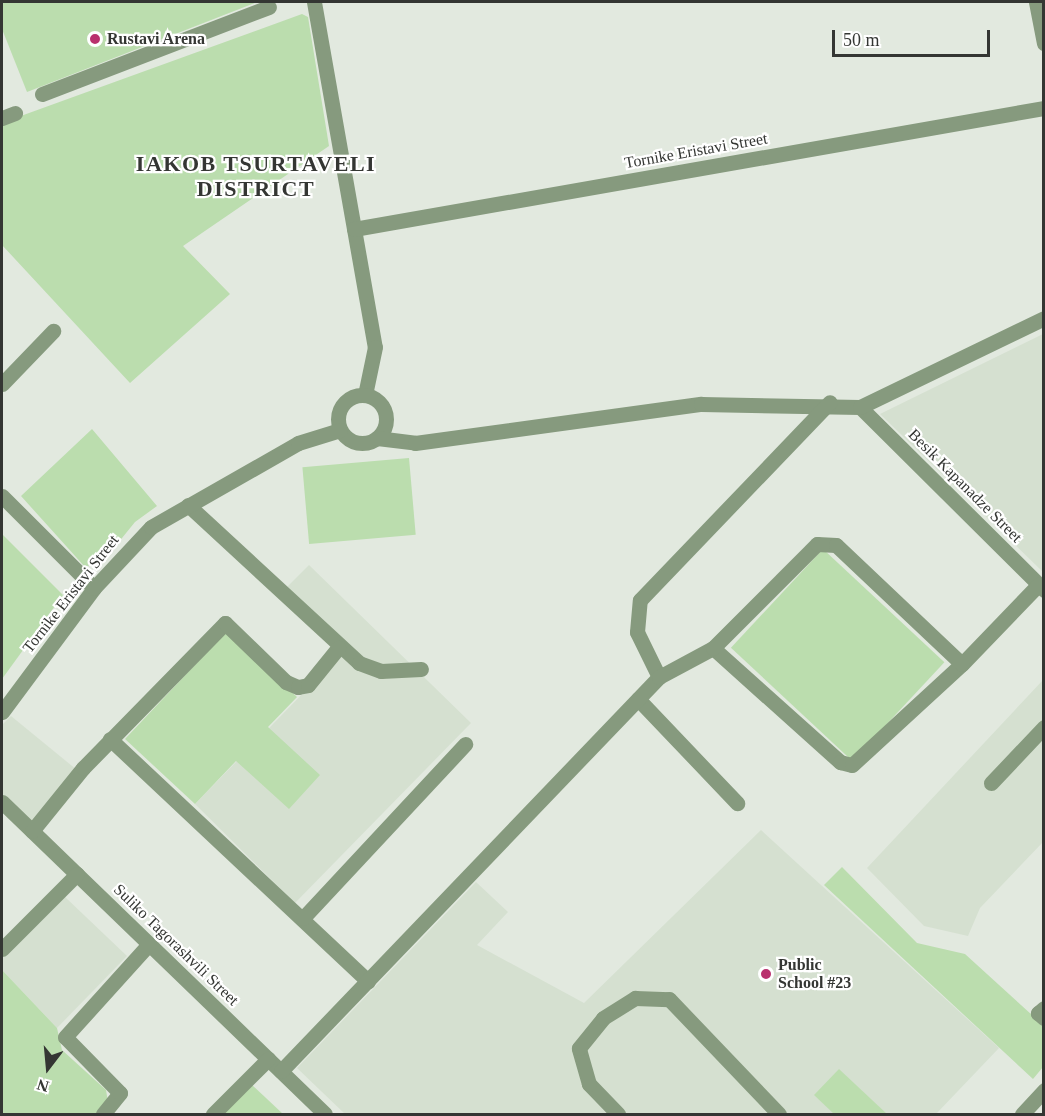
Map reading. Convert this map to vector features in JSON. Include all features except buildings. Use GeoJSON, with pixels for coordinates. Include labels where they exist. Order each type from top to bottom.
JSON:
{"type":"FeatureCollection","features":[{"type":"Feature","properties":{"kind":"street"},"geometry":{"type":"LineString","coordinates":[[314,2],[375,347],[365,395]]}},
{"type":"Feature","properties":{"kind":"street"},"geometry":{"type":"LineString","coordinates":[[1036,2],[1044,43]]}},
{"type":"Feature","properties":{"kind":"street"},"geometry":{"type":"LineString","coordinates":[[42,94],[272,3]]}},
{"type":"Feature","properties":{"kind":"street","name":"Tornike Eristavi Street"},"geometry":{"type":"LineString","coordinates":[[354,229],[1044,108]]}},
{"type":"Feature","properties":{"kind":"street"},"geometry":{"type":"LineString","coordinates":[[377,438],[386,416],[379,402],[365,395],[350,397],[340,408],[340,430],[357,443],[377,438],[416,443],[701,404],[830,402],[860,407],[1044,318]]}},
{"type":"Feature","properties":{"kind":"street"},"geometry":{"type":"LineString","coordinates":[[4,375],[53,331]]}},
{"type":"Feature","properties":{"kind":"street"},"geometry":{"type":"LineString","coordinates":[[659,677],[637,632],[640,600],[830,402]]}},
{"type":"Feature","properties":{"kind":"street","name":"Besik Kapanadze Street"},"geometry":{"type":"LineString","coordinates":[[860,407],[1041,588]]}},
{"type":"Feature","properties":{"kind":"street","name":"Tornike Eristavi Street"},"geometry":{"type":"LineString","coordinates":[[4,706],[94,588],[151,527],[298,443],[340,430]]}},
{"type":"Feature","properties":{"kind":"street"},"geometry":{"type":"LineString","coordinates":[[2,496],[94,588]]}},
{"type":"Feature","properties":{"kind":"street"},"geometry":{"type":"LineString","coordinates":[[188,505],[338,648],[381,671],[421,669]]}},
{"type":"Feature","properties":{"kind":"street"},"geometry":{"type":"LineString","coordinates":[[281,1071],[659,677],[713,648],[826,540],[962,664]]}},
{"type":"Feature","properties":{"kind":"street"},"geometry":{"type":"LineString","coordinates":[[713,648],[840,762],[852,765],[1041,588]]}},
{"type":"Feature","properties":{"kind":"street"},"geometry":{"type":"LineString","coordinates":[[32,831],[110,739],[225,623],[286,682],[298,687],[308,685],[338,648]]}},
{"type":"Feature","properties":{"kind":"street"},"geometry":{"type":"LineString","coordinates":[[638,699],[737,803]]}},
{"type":"Feature","properties":{"kind":"street"},"geometry":{"type":"LineString","coordinates":[[991,783],[1044,727]]}},
{"type":"Feature","properties":{"kind":"street"},"geometry":{"type":"LineString","coordinates":[[110,739],[368,981]]}},
{"type":"Feature","properties":{"kind":"street"},"geometry":{"type":"LineString","coordinates":[[303,918],[465,744]]}},
{"type":"Feature","properties":{"kind":"street","name":"Suliko Tagorashvili Street"},"geometry":{"type":"LineString","coordinates":[[2,802],[325,1114]]}},
{"type":"Feature","properties":{"kind":"street"},"geometry":{"type":"LineString","coordinates":[[2,950],[76,874]]}},
{"type":"Feature","properties":{"kind":"street"},"geometry":{"type":"LineString","coordinates":[[103,1114],[120,1092],[65,1037],[69,1027],[149,944]]}},
{"type":"Feature","properties":{"kind":"street"},"geometry":{"type":"LineString","coordinates":[[618,1114],[589,1084],[579,1048],[603,1018],[634,998],[669,999],[779,1114]]}},
{"type":"Feature","properties":{"kind":"street"},"geometry":{"type":"LineString","coordinates":[[1044,1008],[1038,1013],[1044,1018]]}},
{"type":"Feature","properties":{"kind":"street"},"geometry":{"type":"LineString","coordinates":[[213,1114],[268,1059]]}},
{"type":"Feature","properties":{"kind":"street"},"geometry":{"type":"LineString","coordinates":[[1022,1114],[1044,1090]]}},
{"type":"Feature","properties":{"kind":"shaded area"},"geometry":{"type":"Polygon","coordinates":[[[1043,334],[1043,572],[880,414],[1043,334]]]}},
{"type":"Feature","properties":{"kind":"shaded area"},"geometry":{"type":"Polygon","coordinates":[[[309,565],[471,723],[295,903],[195,804],[346,649],[285,589],[309,565]]]}},
{"type":"Feature","properties":{"kind":"shaded area"},"geometry":{"type":"Polygon","coordinates":[[[1043,680],[1043,842],[980,908],[968,936],[924,926],[867,868],[1043,680]]]}},
{"type":"Feature","properties":{"kind":"shaded area"},"geometry":{"type":"Polygon","coordinates":[[[11,716],[77,770],[31,826],[2,796],[2,725],[11,716]]]}},
{"type":"Feature","properties":{"kind":"shaded area","name":"Public School #23"},"geometry":{"type":"Polygon","coordinates":[[[761,830],[999,1048],[936,1114],[345,1114],[297,1068],[476,882],[508,912],[477,945],[584,1003],[761,830]]]}},
{"type":"Feature","properties":{"kind":"shaded area"},"geometry":{"type":"Polygon","coordinates":[[[64,896],[127,956],[57,1028],[2,970],[2,957],[64,896]]]}},
{"type":"Feature","properties":{"kind":"green space","name":"Rustavi Arena"},"geometry":{"type":"Polygon","coordinates":[[[2,2],[257,2],[27,92],[2,29],[2,2]]]}},
{"type":"Feature","properties":{"kind":"green space"},"geometry":{"type":"Polygon","coordinates":[[[302,14],[308,17],[329,146],[183,246],[230,294],[130,383],[2,245],[2,118],[18,117],[302,14]]]}},
{"type":"Feature","properties":{"kind":"green space"},"geometry":{"type":"Polygon","coordinates":[[[92,429],[157,506],[135,522],[105,559],[85,567],[21,496],[92,429]]]}},
{"type":"Feature","properties":{"kind":"green space"},"geometry":{"type":"Polygon","coordinates":[[[409,458],[416,535],[309,544],[302,467],[409,458]]]}},
{"type":"Feature","properties":{"kind":"green space"},"geometry":{"type":"Polygon","coordinates":[[[2,534],[63,595],[2,679],[2,534]]]}},
{"type":"Feature","properties":{"kind":"green space"},"geometry":{"type":"Polygon","coordinates":[[[823,549],[944,662],[852,761],[731,648],[823,549]]]}},
{"type":"Feature","properties":{"kind":"green space"},"geometry":{"type":"Polygon","coordinates":[[[227,631],[297,697],[268,727],[320,775],[289,809],[236,761],[195,804],[125,739],[227,631]]]}},
{"type":"Feature","properties":{"kind":"green space"},"geometry":{"type":"Polygon","coordinates":[[[842,867],[917,943],[965,954],[1043,1025],[1043,1067],[1033,1079],[824,885],[842,867]]]}},
{"type":"Feature","properties":{"kind":"green space"},"geometry":{"type":"Polygon","coordinates":[[[2,970],[57,1028],[62,1050],[106,1090],[108,1102],[96,1114],[2,1114],[2,970]]]}},
{"type":"Feature","properties":{"kind":"green space"},"geometry":{"type":"Polygon","coordinates":[[[839,1069],[887,1114],[834,1114],[814,1095],[839,1069]]]}},
{"type":"Feature","properties":{"kind":"green space"},"geometry":{"type":"Polygon","coordinates":[[[250,1083],[283,1114],[219,1114],[250,1083]]]}},
{"type":"Feature","properties":{"kind":"place","name":"Rustavi Arena"},"geometry":{"type":"Point","coordinates":[95,39]}},
{"type":"Feature","properties":{"kind":"place","name":"Public School #23"},"geometry":{"type":"Point","coordinates":[766,974]}},
{"type":"Feature","properties":{"kind":"district","name":"IAKOB TSURTAVELI DISTRICT"},"geometry":{"type":"Point","coordinates":[256,176]}}]}
